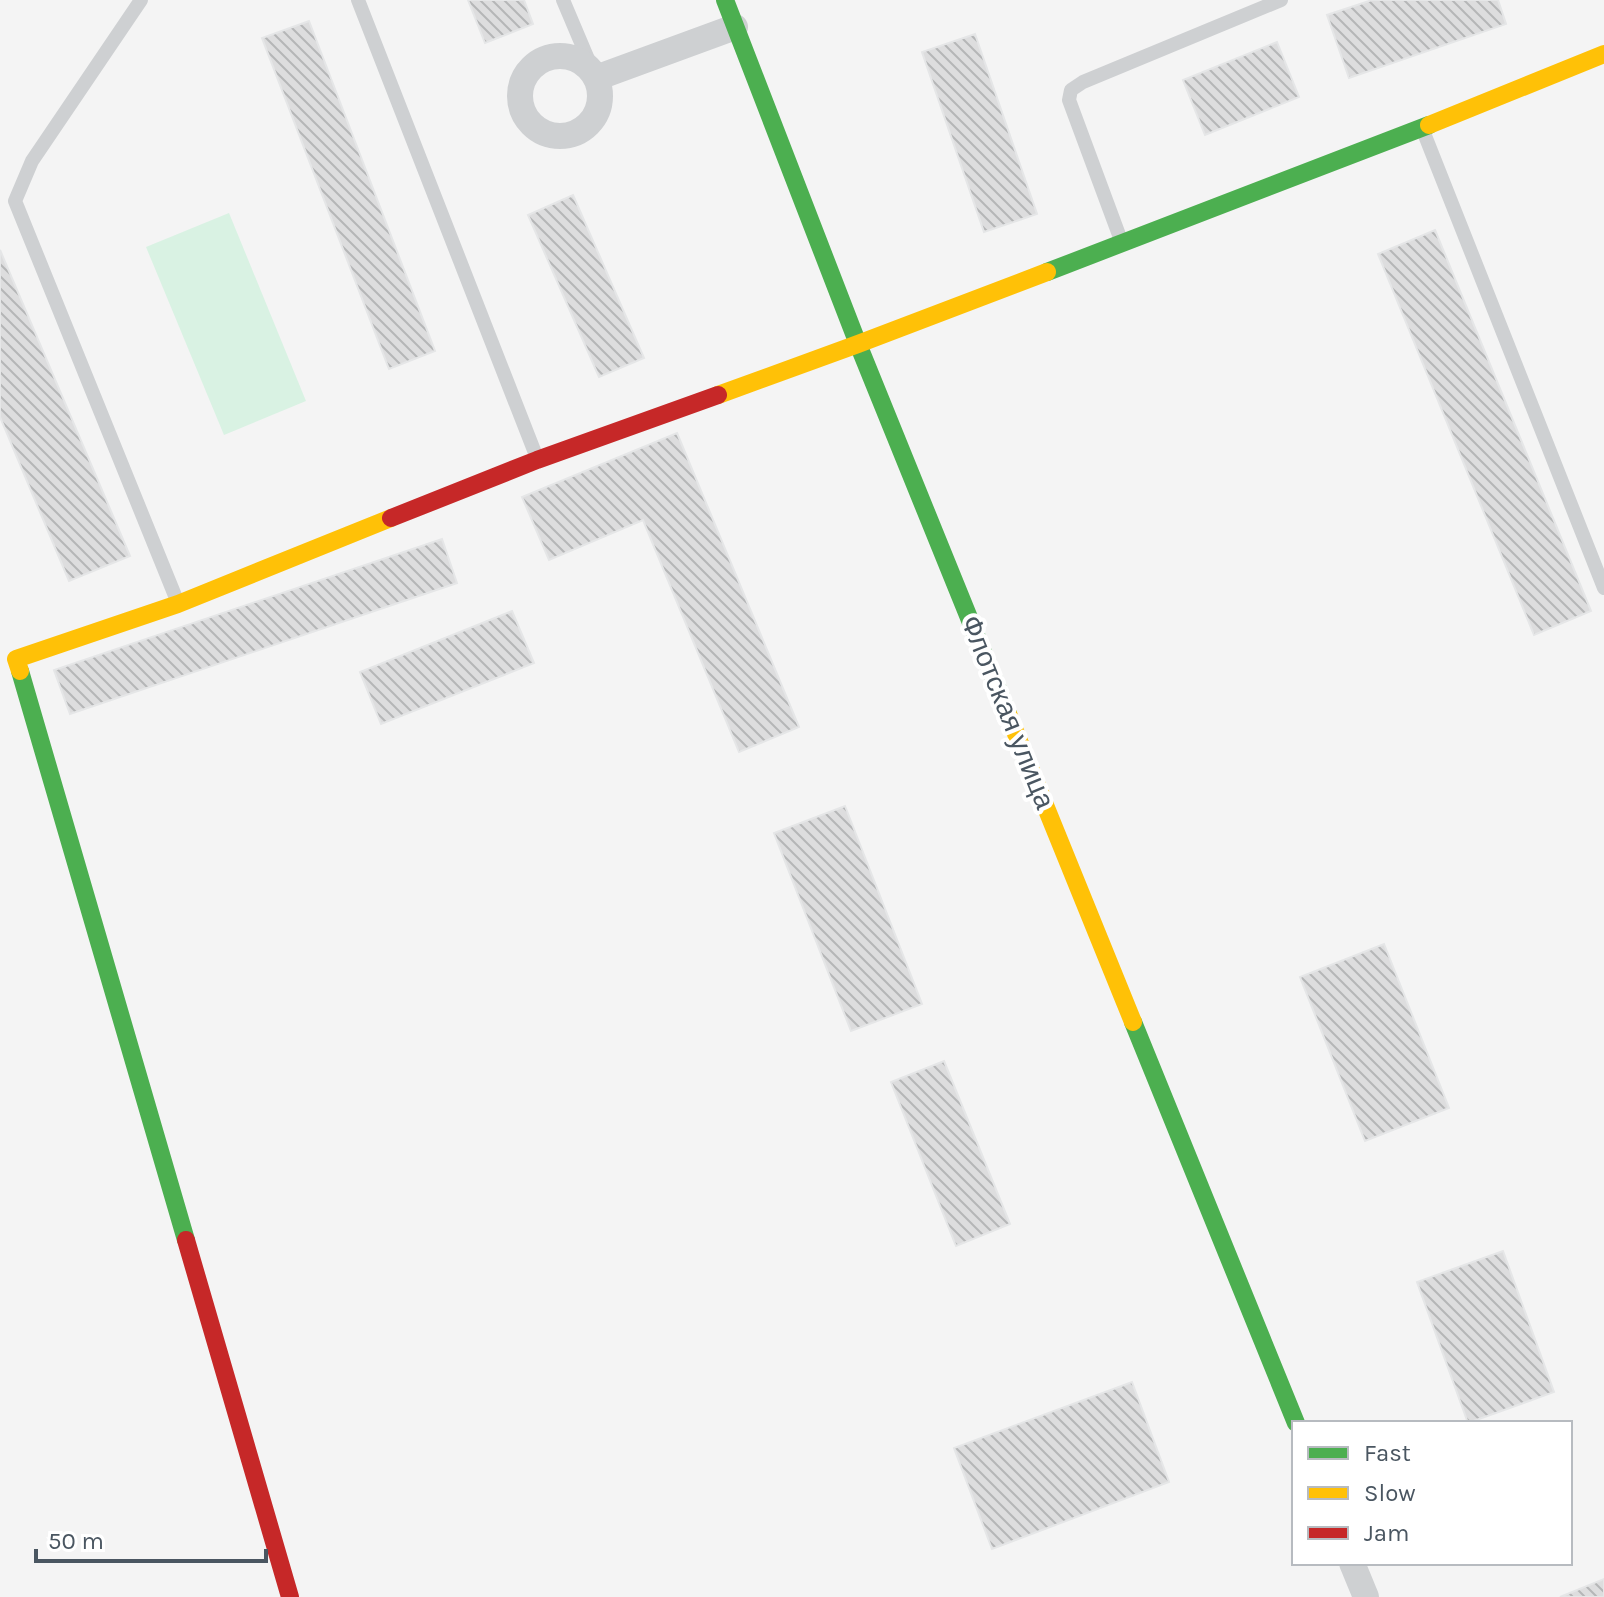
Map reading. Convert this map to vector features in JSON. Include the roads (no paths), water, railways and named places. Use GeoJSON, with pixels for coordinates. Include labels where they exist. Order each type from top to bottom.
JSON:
{"type":"FeatureCollection","features":[{"type":"Feature","properties":{"kind":"street","name":"Флотская улица"},"geometry":{"type":"LineString","coordinates":[[725,0],[858,344],[1295,1421]]}},
{"type":"Feature","properties":{"kind":"street"},"geometry":{"type":"LineString","coordinates":[[596,78],[735,27]]}},
{"type":"Feature","properties":{"kind":"street"},"geometry":{"type":"LineString","coordinates":[[290,1597],[16,659],[178,604],[537,460],[858,344],[1422,128],[1604,54]]}},
{"type":"Feature","properties":{"kind":"street"},"geometry":{"type":"LineString","coordinates":[[1353,1565],[1366,1597]]}},
{"type":"Feature","properties":{"kind":"lane"},"geometry":{"type":"LineString","coordinates":[[141,0],[32,161],[15,201],[178,604]]}},
{"type":"Feature","properties":{"kind":"lane"},"geometry":{"type":"LineString","coordinates":[[358,0],[537,460]]}},
{"type":"Feature","properties":{"kind":"lane"},"geometry":{"type":"LineString","coordinates":[[563,0],[596,78]]}},
{"type":"Feature","properties":{"kind":"lane"},"geometry":{"type":"LineString","coordinates":[[1122,243],[1069,100],[1071,90],[1083,82],[1281,0]]}},
{"type":"Feature","properties":{"kind":"lane"},"geometry":{"type":"LineString","coordinates":[[1422,128],[1604,588]]}}]}
